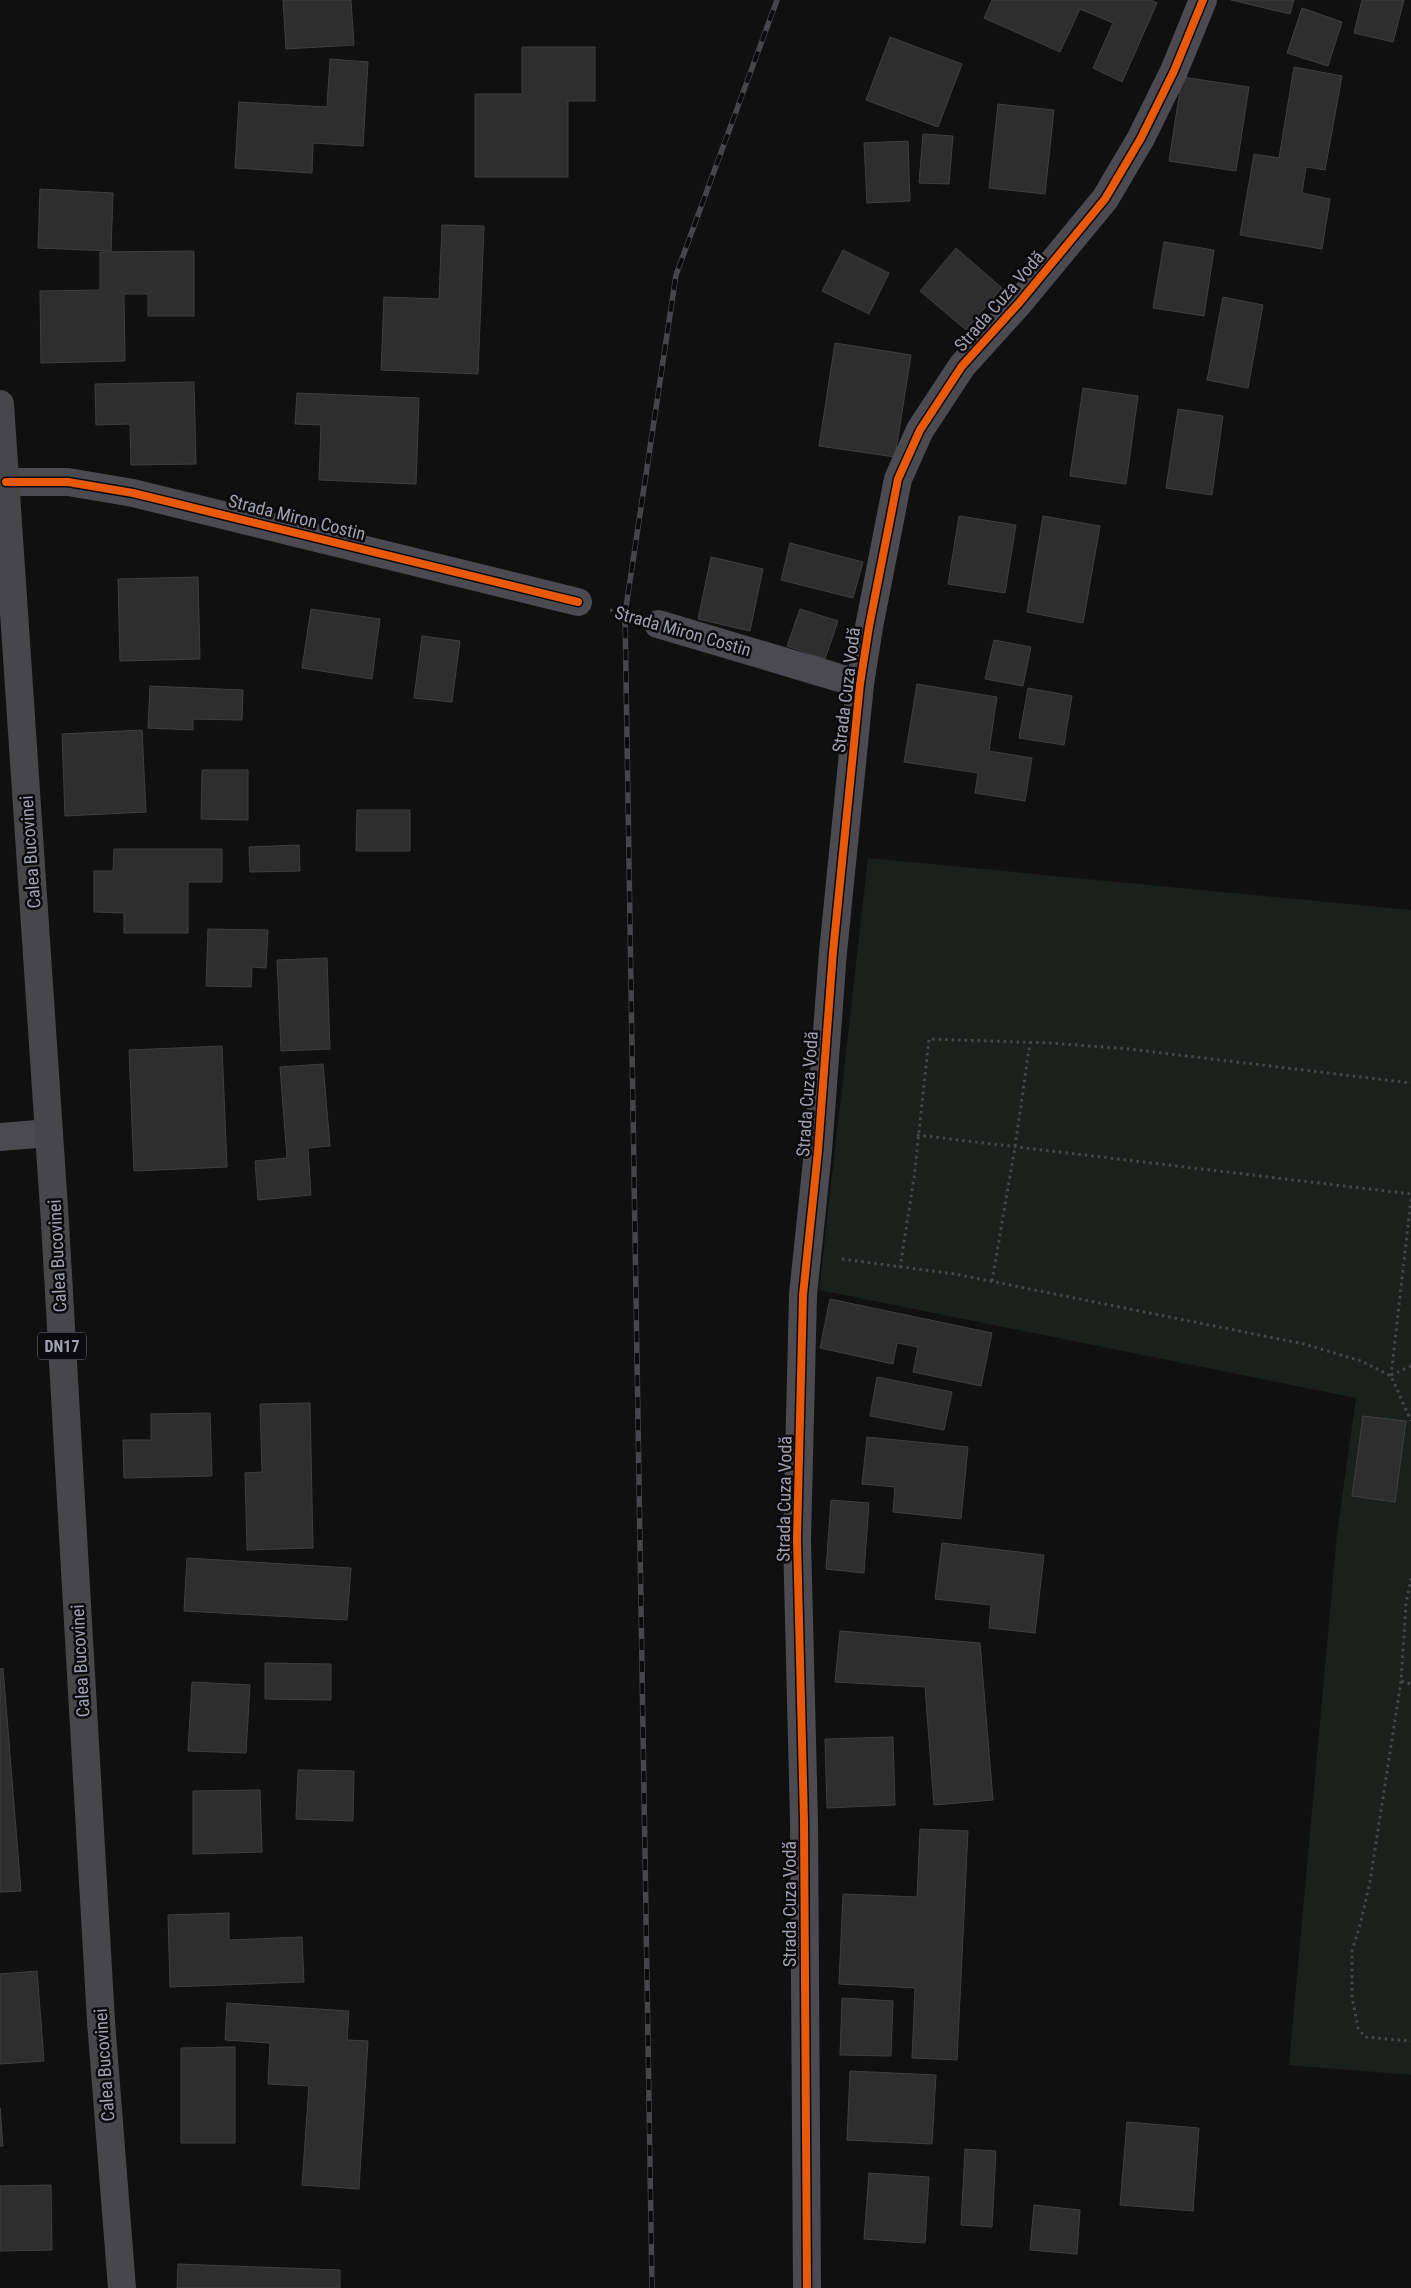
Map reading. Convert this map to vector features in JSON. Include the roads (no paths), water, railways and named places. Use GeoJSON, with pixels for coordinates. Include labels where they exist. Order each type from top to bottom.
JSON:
{"type":"FeatureCollection","features":[{"type":"Feature","properties":{"kind":"highway","name":"Calea Bucovinei"},"geometry":{"type":"LineString","coordinates":[[0,404],[49,1133],[101,2021],[122,2288]]}},
{"type":"Feature","properties":{"kind":"street","name":"Strada Cuza Vodă"},"geometry":{"type":"LineString","coordinates":[[807,2288],[804,1821],[797,1539],[806,1253],[818,1151],[833,952],[860,684],[881,559],[898,479],[920,430],[962,366],[1019,303],[1105,199],[1141,138],[1174,71],[1203,0]]}},
{"type":"Feature","properties":{"kind":"street","name":"Strada Miron Costin"},"geometry":{"type":"LineString","coordinates":[[6,482],[68,482],[133,493],[578,602]]}},
{"type":"Feature","properties":{"kind":"street","name":"Strada Miron Costin"},"geometry":{"type":"LineString","coordinates":[[658,624],[860,684]]}},
{"type":"Feature","properties":{"kind":"street"},"geometry":{"type":"LineString","coordinates":[[0,1137],[49,1133]]}},
{"type":"Feature","properties":{"kind":"railway"},"geometry":{"type":"LineString","coordinates":[[652,2288],[625,614],[676,275],[777,0]]}}]}
